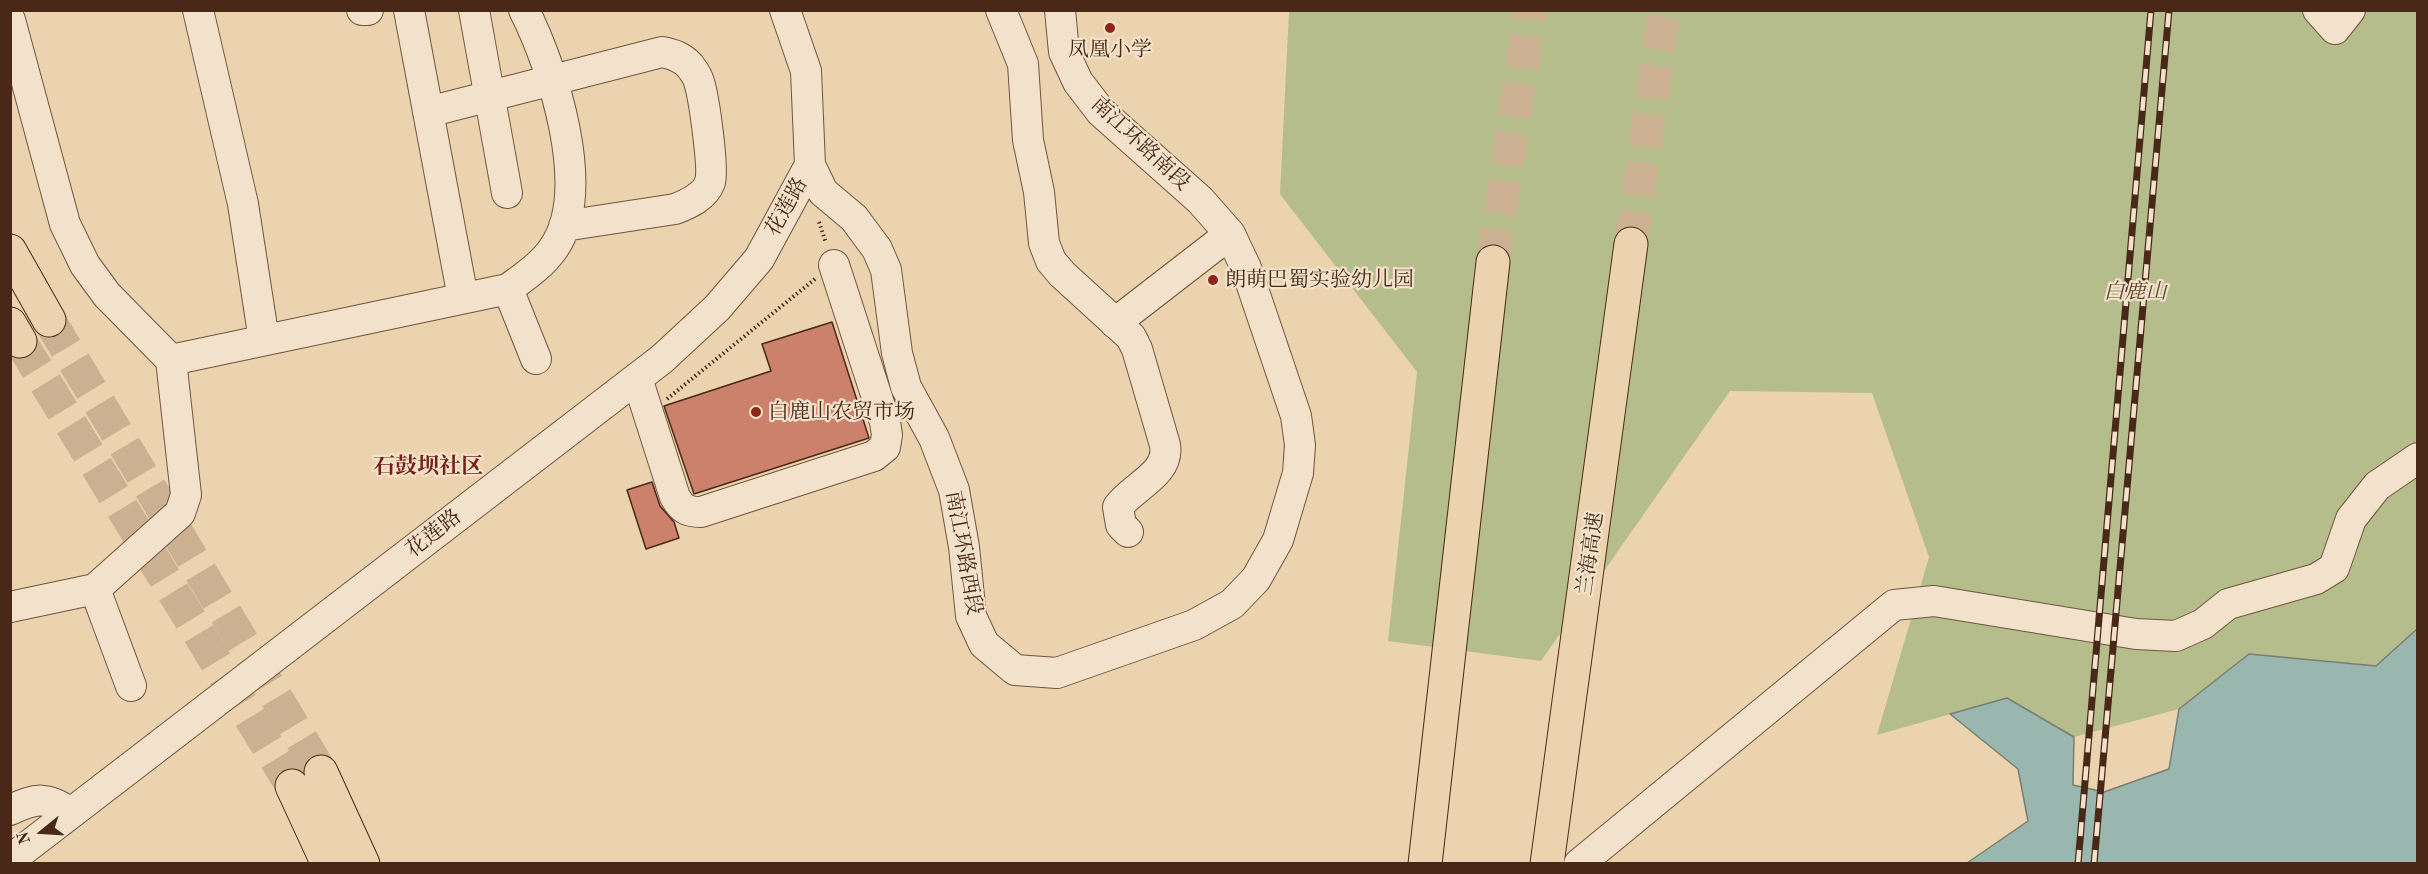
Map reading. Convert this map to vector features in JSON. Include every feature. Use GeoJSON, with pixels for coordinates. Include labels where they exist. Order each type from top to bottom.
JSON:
{"type":"FeatureCollection","features":[{"type":"Feature","properties":{"kind":"main road","name":"兰海高速"},"geometry":{"type":"LineString","coordinates":[[1547,864],[1587,584],[1631,244]]}},
{"type":"Feature","properties":{"kind":"main road"},"geometry":{"type":"LineString","coordinates":[[10,251],[49,320]]}},
{"type":"Feature","properties":{"kind":"main road"},"geometry":{"type":"LineString","coordinates":[[1425,864],[1493,262]]}},
{"type":"Feature","properties":{"kind":"main road"},"geometry":{"type":"LineString","coordinates":[[321,772],[363,864]]}},
{"type":"Feature","properties":{"kind":"main road"},"geometry":{"type":"LineString","coordinates":[[292,786],[328,864]]}},
{"type":"Feature","properties":{"kind":"street"},"geometry":{"type":"LineString","coordinates":[[198,10],[243,204],[264,340]]}},
{"type":"Feature","properties":{"kind":"street"},"geometry":{"type":"LineString","coordinates":[[362,10],[368,10]]}},
{"type":"Feature","properties":{"kind":"street"},"geometry":{"type":"LineString","coordinates":[[409,10],[462,298]]}},
{"type":"Feature","properties":{"kind":"street"},"geometry":{"type":"LineString","coordinates":[[474,10],[507,193]]}},
{"type":"Feature","properties":{"kind":"street"},"geometry":{"type":"LineString","coordinates":[[171,360],[508,289],[553,249],[564,226],[569,195],[569,156],[552,81],[524,10]]}},
{"type":"Feature","properties":{"kind":"street","name":"南江环路西段"},"geometry":{"type":"LineString","coordinates":[[785,10],[806,71],[810,165],[823,192],[854,218],[877,249],[886,270],[897,353],[906,387],[934,438],[954,490],[964,547],[971,616],[984,644],[1015,670],[1057,673],[1194,625],[1233,604],[1256,579],[1278,540],[1298,473],[1300,445],[1297,426],[1246,268],[1230,234]]}},
{"type":"Feature","properties":{"kind":"street"},"geometry":{"type":"LineString","coordinates":[[1001,10],[1023,63],[1028,140],[1036,168],[1044,243],[1051,261],[1062,274],[1131,337],[1137,349],[1166,455],[1161,468],[1124,498],[1118,507],[1121,525],[1128,532]]}},
{"type":"Feature","properties":{"kind":"street","name":"南江环路南段"},"geometry":{"type":"LineString","coordinates":[[1060,10],[1064,52],[1078,82],[1101,112],[1200,200],[1230,234]]}},
{"type":"Feature","properties":{"kind":"street"},"geometry":{"type":"LineString","coordinates":[[2318,10],[2335,29],[2350,10]]}},
{"type":"Feature","properties":{"kind":"street"},"geometry":{"type":"LineString","coordinates":[[10,20],[65,224],[85,265],[107,295],[171,360],[186,495],[180,513],[95,589],[10,607]]}},
{"type":"Feature","properties":{"kind":"street"},"geometry":{"type":"LineString","coordinates":[[428,112],[662,52],[677,55],[690,66],[699,81],[711,166],[710,183],[703,193],[690,203],[675,209],[564,226]]}},
{"type":"Feature","properties":{"kind":"street","name":"花莲路"},"geometry":{"type":"LineString","coordinates":[[10,860],[637,378],[717,308],[759,259],[810,165]]}},
{"type":"Feature","properties":{"kind":"street"},"geometry":{"type":"LineString","coordinates":[[1115,323],[1230,234]]}},
{"type":"Feature","properties":{"kind":"street"},"geometry":{"type":"LineString","coordinates":[[637,378],[675,497],[681,507],[689,512],[700,512],[874,456],[885,447],[887,435],[885,422],[834,265]]}},
{"type":"Feature","properties":{"kind":"street"},"geometry":{"type":"LineString","coordinates":[[508,289],[536,359]]}},
{"type":"Feature","properties":{"kind":"street"},"geometry":{"type":"LineString","coordinates":[[1579,864],[1894,605],[1934,601],[2136,634],[2176,636],[2203,624],[2228,604],[2316,579],[2334,568],[2351,519],[2377,486],[2418,458]]}},
{"type":"Feature","properties":{"kind":"street"},"geometry":{"type":"LineString","coordinates":[[95,589],[131,687]]}},
{"type":"Feature","properties":{"kind":"street"},"geometry":{"type":"LineString","coordinates":[[10,810],[39,800],[51,800],[71,813]]}},
{"type":"Feature","properties":{"kind":"path"},"geometry":{"type":"LineString","coordinates":[[652,423],[656,419],[652,405],[665,400],[834,265],[819,220]]}},
{"type":"Feature","properties":{"kind":"green space","name":"白鹿山"},"geometry":{"type":"Polygon","coordinates":[[[1289,11],[2417,11],[2417,629],[2376,666],[2249,654],[2179,709],[2074,737],[2007,698],[1877,735],[1929,557],[1872,393],[1730,391],[1541,661],[1388,641],[1417,372],[1280,194],[1289,11]]]}},
{"type":"Feature","properties":{"kind":"water"},"geometry":{"type":"Polygon","coordinates":[[[2417,629],[2417,863],[1967,863],[2028,821],[2018,769],[1950,714],[2007,698],[2074,737],[2073,785],[2104,792],[2169,769],[2179,709],[2249,654],[2376,666],[2417,629]]]}},
{"type":"Feature","properties":{"kind":"building"},"geometry":{"type":"Polygon","coordinates":[[[832,322],[869,438],[694,494],[664,406],[771,371],[762,344],[832,322]]]}},
{"type":"Feature","properties":{"kind":"building"},"geometry":{"type":"Polygon","coordinates":[[[652,482],[660,506],[674,522],[679,538],[646,549],[627,490],[652,482]]]}},
{"type":"Feature","properties":{"kind":"tunnel"},"geometry":{"type":"LineString","coordinates":[[1493,262],[1530,10]]}},
{"type":"Feature","properties":{"kind":"tunnel"},"geometry":{"type":"LineString","coordinates":[[1631,244],[1664,10]]}},
{"type":"Feature","properties":{"kind":"tunnel"},"geometry":{"type":"LineString","coordinates":[[49,320],[321,772]]}},
{"type":"Feature","properties":{"kind":"tunnel"},"geometry":{"type":"LineString","coordinates":[[20,341],[292,786]]}},
{"type":"Feature","properties":{"kind":"railway"},"geometry":{"type":"LineString","coordinates":[[2078,864],[2151,10]]}},
{"type":"Feature","properties":{"kind":"railway"},"geometry":{"type":"LineString","coordinates":[[2094,864],[2169,10]]}},
{"type":"Feature","properties":{"kind":"place","name":"凤凰小学"},"geometry":{"type":"Point","coordinates":[1110,28]}},
{"type":"Feature","properties":{"kind":"place","name":"朗萌巴蜀实验幼儿园"},"geometry":{"type":"Point","coordinates":[1213,280]}},
{"type":"Feature","properties":{"kind":"place","name":"白鹿山农贸市场"},"geometry":{"type":"Point","coordinates":[756,412]}},
{"type":"Feature","properties":{"kind":"district","name":"石鼓坝社区"},"geometry":{"type":"Point","coordinates":[428,467]}}]}
